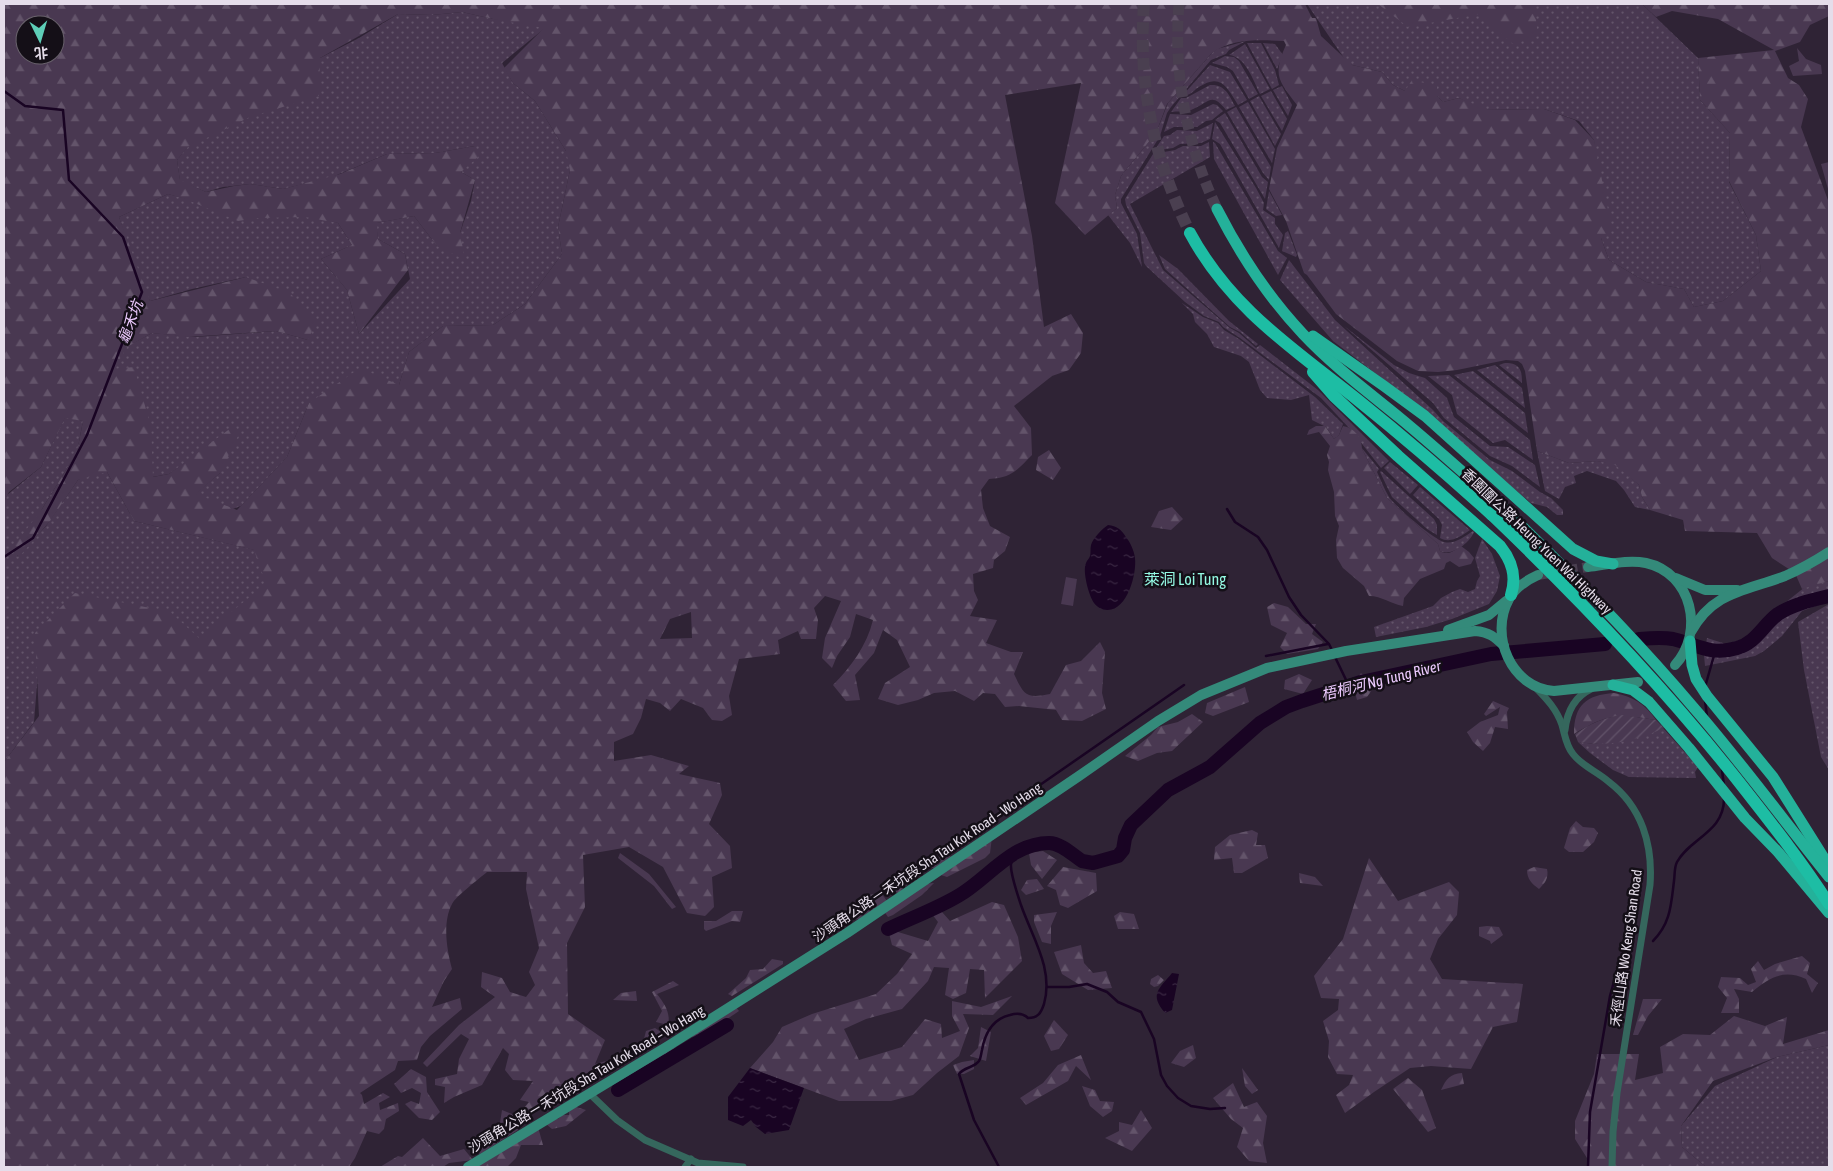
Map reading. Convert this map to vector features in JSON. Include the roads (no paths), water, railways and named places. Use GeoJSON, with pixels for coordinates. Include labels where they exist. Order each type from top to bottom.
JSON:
{"type":"FeatureCollection","features":[{"type":"Feature","properties":{"kind":"highway","name":"香園圍公路 Heung Yuen Wai Highway"},"geometry":{"type":"LineString","coordinates":[[1217,209],[1248,263],[1288,317],[1332,362],[1412,427],[1496,510],[1586,606],[1685,716],[1762,810],[1829,904]]}},
{"type":"Feature","properties":{"kind":"highway","name":"香園圍公路 Heung Yuen Wai Highway"},"geometry":{"type":"LineString","coordinates":[[1190,233],[1202,255],[1227,288],[1259,321],[1295,352],[1496,510],[1598,601],[1655,663],[1749,774],[1829,877]]}},
{"type":"Feature","properties":{"kind":"highway"},"geometry":{"type":"LineString","coordinates":[[1288,317],[1425,416],[1573,549],[1591,559],[1613,564]]}},
{"type":"Feature","properties":{"kind":"highway"},"geometry":{"type":"LineString","coordinates":[[1295,352],[1334,396],[1398,456],[1500,546],[1513,569],[1514,581],[1510,597]]}},
{"type":"Feature","properties":{"kind":"highway"},"geometry":{"type":"LineString","coordinates":[[1692,630],[1687,657],[1702,688],[1767,769],[1829,866]]}},
{"type":"Feature","properties":{"kind":"highway"},"geometry":{"type":"LineString","coordinates":[[1613,685],[1632,690],[1643,698],[1689,748],[1745,818],[1778,852],[1829,913]]}},
{"type":"Feature","properties":{"kind":"main road"},"geometry":{"type":"LineString","coordinates":[[1692,630],[1702,614],[1712,604],[1740,590],[1794,572],[1829,552]]}},
{"type":"Feature","properties":{"kind":"main road"},"geometry":{"type":"LineString","coordinates":[[1588,567],[1635,562],[1648,563],[1661,568],[1692,586],[1705,590],[1740,590]]}},
{"type":"Feature","properties":{"kind":"main road","name":"沙頭角公路－禾坑段 Sha Tau Kok Road – Wo Hang"},"geometry":{"type":"LineString","coordinates":[[1424,638],[1482,618],[1496,610],[1527,581],[1538,575]]}},
{"type":"Feature","properties":{"kind":"main road"},"geometry":{"type":"LineString","coordinates":[[1672,576],[1686,594],[1690,608],[1692,630]]}},
{"type":"Feature","properties":{"kind":"main road"},"geometry":{"type":"LineString","coordinates":[[1510,597],[1498,634],[1510,663],[1529,683],[1542,689],[1554,691],[1638,682]]}},
{"type":"Feature","properties":{"kind":"main road","name":"沙頭角公路－禾坑段 Sha Tau Kok Road – Wo Hang"},"geometry":{"type":"LineString","coordinates":[[468,1167],[590,1094],[847,933],[1186,703],[1211,690],[1258,671],[1333,654],[1475,631],[1498,634]]}},
{"type":"Feature","properties":{"kind":"main road"},"geometry":{"type":"LineString","coordinates":[[1675,665],[1687,657]]}},
{"type":"Feature","properties":{"kind":"street","name":"禾徑山路 Wo Keng Shan Road"},"geometry":{"type":"LineString","coordinates":[[1529,683],[1555,709],[1573,754],[1610,782],[1631,804],[1645,831],[1651,858],[1650,885],[1617,1093],[1612,1167]]}},
{"type":"Feature","properties":{"kind":"street"},"geometry":{"type":"LineString","coordinates":[[1565,736],[1568,714],[1572,705],[1582,695],[1595,687]]}},
{"type":"Feature","properties":{"kind":"street"},"geometry":{"type":"LineString","coordinates":[[590,1094],[617,1120],[644,1140],[698,1163],[743,1167]]}},
{"type":"Feature","properties":{"kind":"street"},"geometry":{"type":"LineString","coordinates":[[685,1167],[691,1159]]}},
{"type":"Feature","properties":{"kind":"water"},"geometry":{"type":"Polygon","coordinates":[[[1108,525],[1118,528],[1132,546],[1135,565],[1132,582],[1125,598],[1114,609],[1107,610],[1097,606],[1092,600],[1085,577],[1085,567],[1090,557],[1092,542],[1108,525]]]}},
{"type":"Feature","properties":{"kind":"water"},"geometry":{"type":"Polygon","coordinates":[[[1172,973],[1179,974],[1172,1010],[1165,1013],[1160,1006],[1157,996],[1160,988],[1172,973]]]}},
{"type":"Feature","properties":{"kind":"water"},"geometry":{"type":"Polygon","coordinates":[[[750,1068],[804,1088],[789,1130],[765,1134],[751,1120],[743,1126],[728,1120],[728,1097],[750,1068]]]}},
{"type":"Feature","properties":{"kind":"waterway","name":"龜禾坑"},"geometry":{"type":"LineString","coordinates":[[4,91],[25,106],[63,110],[69,180],[123,237],[142,292],[87,435],[33,538],[4,557]]}},
{"type":"Feature","properties":{"kind":"waterway"},"geometry":{"type":"LineString","coordinates":[[1227,509],[1235,522],[1258,537],[1267,550],[1289,597],[1301,615],[1329,644],[1332,650]]}},
{"type":"Feature","properties":{"kind":"waterway","name":"梧桐河 Ng Tung River"},"geometry":{"type":"LineString","coordinates":[[1639,639],[1669,638],[1705,649],[1720,651],[1737,648],[1744,646],[1754,638],[1778,614],[1803,603],[1829,596]]}},
{"type":"Feature","properties":{"kind":"waterway"},"geometry":{"type":"LineString","coordinates":[[1266,656],[1328,644]]}},
{"type":"Feature","properties":{"kind":"waterway","name":"梧桐河 Ng Tung River"},"geometry":{"type":"LineString","coordinates":[[888,929],[958,896],[1011,855],[1035,845],[1053,844],[1062,847],[1082,861],[1093,863],[1118,856],[1123,850],[1125,838],[1131,825],[1168,790],[1210,767],[1260,723],[1286,707],[1361,682],[1491,654],[1605,644]]}},
{"type":"Feature","properties":{"kind":"waterway"},"geometry":{"type":"LineString","coordinates":[[1705,687],[1715,652]]}},
{"type":"Feature","properties":{"kind":"waterway"},"geometry":{"type":"LineString","coordinates":[[1335,657],[1349,686]]}},
{"type":"Feature","properties":{"kind":"waterway"},"geometry":{"type":"LineString","coordinates":[[1037,787],[1184,685]]}},
{"type":"Feature","properties":{"kind":"waterway"},"geometry":{"type":"LineString","coordinates":[[1705,700],[1707,717]]}},
{"type":"Feature","properties":{"kind":"waterway"},"geometry":{"type":"LineString","coordinates":[[1722,770],[1724,786]]}},
{"type":"Feature","properties":{"kind":"waterway"},"geometry":{"type":"LineString","coordinates":[[1653,941],[1667,920],[1677,862],[1690,847],[1713,827],[1723,810],[1724,799]]}},
{"type":"Feature","properties":{"kind":"waterway"},"geometry":{"type":"LineString","coordinates":[[999,1167],[974,1120],[959,1074],[979,1061],[985,1038],[994,1023],[1004,1017],[1015,1014],[1022,1014],[1028,1018],[1037,1016],[1044,1004],[1046,991],[1044,966],[1013,879],[1011,864],[1015,853]]}},
{"type":"Feature","properties":{"kind":"waterway"},"geometry":{"type":"LineString","coordinates":[[1588,1167],[1590,1112],[1610,996],[1618,967],[1628,958]]}},
{"type":"Feature","properties":{"kind":"waterway"},"geometry":{"type":"LineString","coordinates":[[1047,987],[1069,987],[1087,984],[1107,992],[1118,1002],[1141,1012],[1154,1039],[1161,1075],[1167,1086],[1178,1098],[1191,1106],[1210,1109],[1225,1108]]}},
{"type":"Feature","properties":{"kind":"waterway","name":"梧桐河 Ng Tung River"},"geometry":{"type":"LineString","coordinates":[[618,1090],[727,1025]]}},
{"type":"Feature","properties":{"kind":"tunnel"},"geometry":{"type":"LineString","coordinates":[[1144,4],[1144,65],[1146,94],[1151,122],[1167,177],[1190,233]]}},
{"type":"Feature","properties":{"kind":"tunnel"},"geometry":{"type":"LineString","coordinates":[[1179,4],[1178,57],[1184,109],[1198,160],[1217,209]]}},
{"type":"Feature","properties":{"kind":"tunnel"},"geometry":{"type":"LineString","coordinates":[[1538,575],[1588,567]]}},
{"type":"Feature","properties":{"kind":"district","name":"萊洞 Loi Tung"},"geometry":{"type":"Point","coordinates":[1185,579]}}]}
